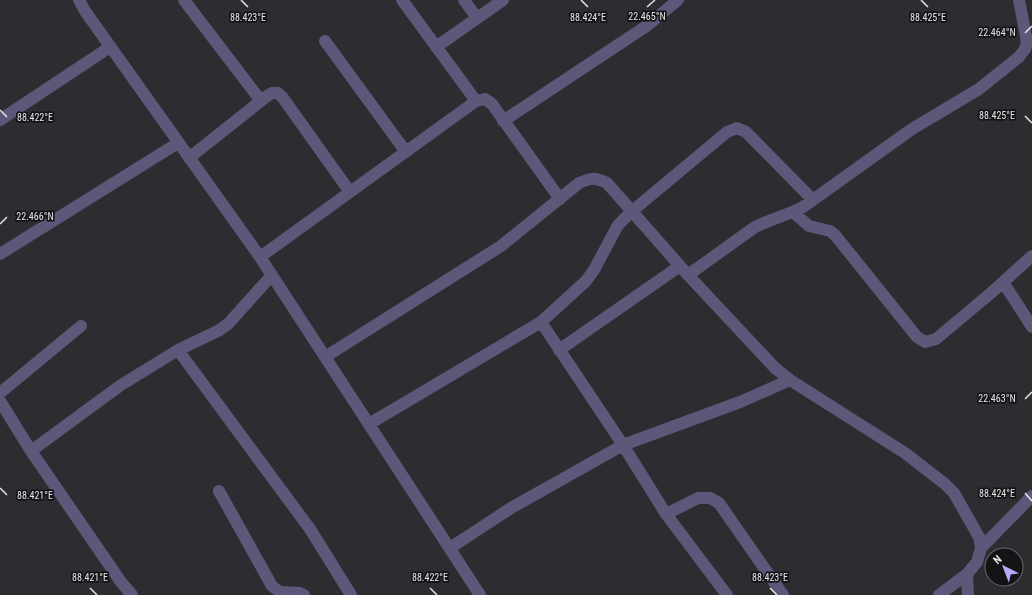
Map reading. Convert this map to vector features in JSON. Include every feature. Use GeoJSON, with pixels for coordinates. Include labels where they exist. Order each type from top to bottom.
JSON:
{"type":"FeatureCollection","features":[{"type":"Feature","properties":{"kind":"street"},"geometry":{"type":"LineString","coordinates":[[79,0],[85,11],[260,257],[480,595]]}},
{"type":"Feature","properties":{"kind":"street"},"geometry":{"type":"LineString","coordinates":[[184,0],[261,101]]}},
{"type":"Feature","properties":{"kind":"street"},"geometry":{"type":"LineString","coordinates":[[402,0],[476,101]]}},
{"type":"Feature","properties":{"kind":"street"},"geometry":{"type":"LineString","coordinates":[[464,0],[477,18]]}},
{"type":"Feature","properties":{"kind":"street"},"geometry":{"type":"LineString","coordinates":[[436,47],[503,0]]}},
{"type":"Feature","properties":{"kind":"street"},"geometry":{"type":"LineString","coordinates":[[504,121],[648,25],[678,0]]}},
{"type":"Feature","properties":{"kind":"street"},"geometry":{"type":"LineString","coordinates":[[560,350],[755,227],[793,212],[813,200],[912,129],[979,89],[1019,57],[1030,41],[1019,0]]}},
{"type":"Feature","properties":{"kind":"street"},"geometry":{"type":"LineString","coordinates":[[325,41],[406,152]]}},
{"type":"Feature","properties":{"kind":"street"},"geometry":{"type":"LineString","coordinates":[[0,120],[110,46]]}},
{"type":"Feature","properties":{"kind":"street"},"geometry":{"type":"LineString","coordinates":[[189,158],[261,101],[272,94],[278,94],[283,98],[350,192]]}},
{"type":"Feature","properties":{"kind":"street"},"geometry":{"type":"LineString","coordinates":[[260,257],[476,101],[485,100],[492,104],[560,198]]}},
{"type":"Feature","properties":{"kind":"street"},"geometry":{"type":"LineString","coordinates":[[370,424],[541,322],[586,280],[594,270],[618,225],[631,212],[727,132],[737,128],[746,132],[813,200]]}},
{"type":"Feature","properties":{"kind":"street"},"geometry":{"type":"LineString","coordinates":[[0,254],[178,143]]}},
{"type":"Feature","properties":{"kind":"street"},"geometry":{"type":"LineString","coordinates":[[325,357],[502,246],[579,184],[590,178],[597,178],[606,183],[684,271],[775,368],[790,380],[905,453],[945,484],[954,493],[979,537],[981,548],[977,562],[967,574],[939,595]]}},
{"type":"Feature","properties":{"kind":"street"},"geometry":{"type":"LineString","coordinates":[[793,212],[809,226],[830,231],[917,337],[925,342],[936,339],[1032,256]]}},
{"type":"Feature","properties":{"kind":"street"},"geometry":{"type":"LineString","coordinates":[[31,451],[121,385],[178,350],[218,331],[228,324],[272,275]]}},
{"type":"Feature","properties":{"kind":"street"},"geometry":{"type":"LineString","coordinates":[[1003,282],[1032,327]]}},
{"type":"Feature","properties":{"kind":"street"},"geometry":{"type":"LineString","coordinates":[[541,322],[623,445],[666,514],[727,595]]}},
{"type":"Feature","properties":{"kind":"street"},"geometry":{"type":"LineString","coordinates":[[0,393],[82,326]]}},
{"type":"Feature","properties":{"kind":"street"},"geometry":{"type":"LineString","coordinates":[[178,350],[310,529],[351,595]]}},
{"type":"Feature","properties":{"kind":"street"},"geometry":{"type":"LineString","coordinates":[[450,548],[511,508],[623,445],[740,402],[790,380]]}},
{"type":"Feature","properties":{"kind":"street"},"geometry":{"type":"LineString","coordinates":[[0,401],[31,451],[121,582],[132,595]]}},
{"type":"Feature","properties":{"kind":"street"},"geometry":{"type":"LineString","coordinates":[[219,491],[272,586],[280,592],[300,593],[304,595]]}},
{"type":"Feature","properties":{"kind":"street"},"geometry":{"type":"LineString","coordinates":[[981,548],[1032,496]]}},
{"type":"Feature","properties":{"kind":"street"},"geometry":{"type":"LineString","coordinates":[[666,514],[698,498],[710,498],[719,503],[783,595]]}},
{"type":"Feature","properties":{"kind":"street"},"geometry":{"type":"LineString","coordinates":[[967,574],[968,595]]}}]}
